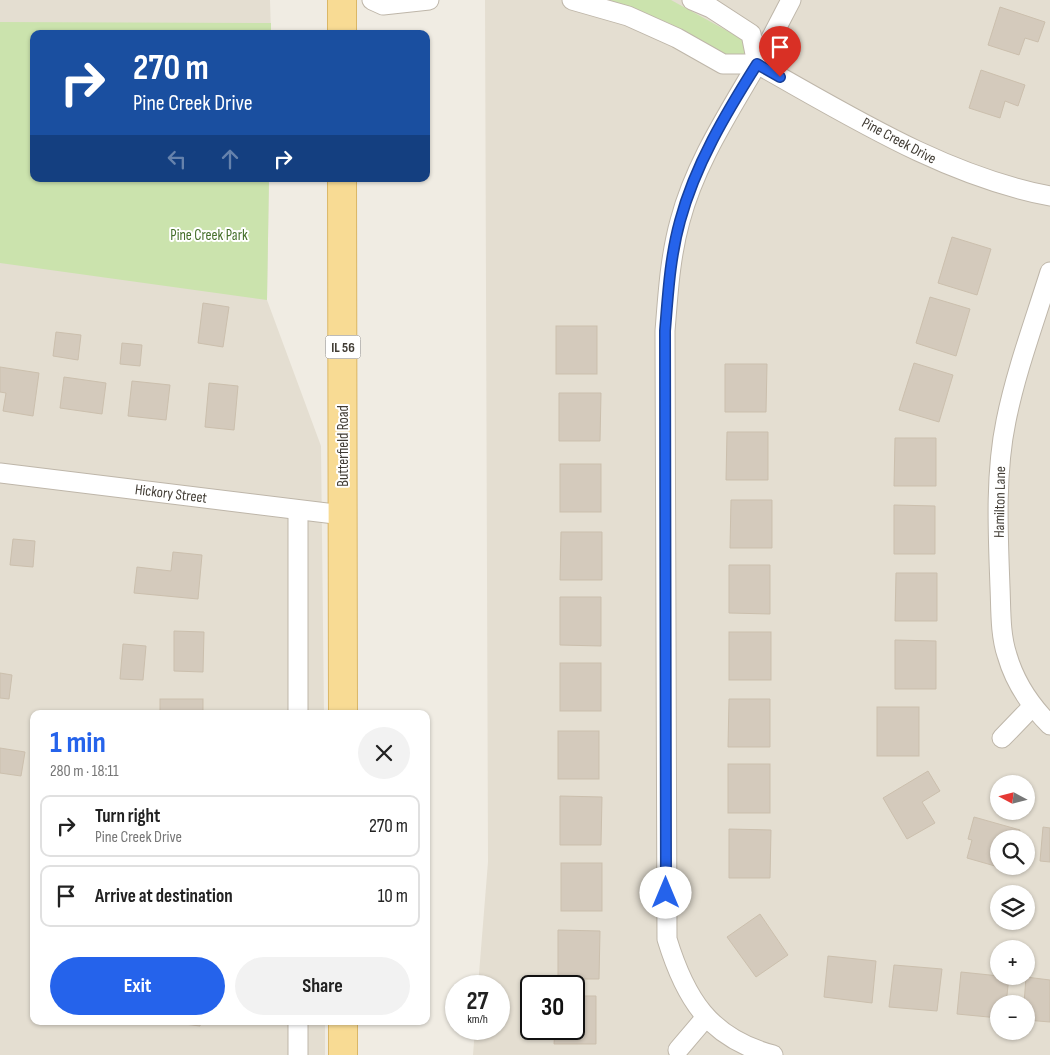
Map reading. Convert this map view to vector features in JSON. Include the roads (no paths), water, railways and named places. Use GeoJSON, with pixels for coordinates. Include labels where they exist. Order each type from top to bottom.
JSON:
{"type":"FeatureCollection","features":[{"type":"Feature","properties":{"kind":"main road"},"geometry":{"type":"LineString","coordinates":[[342,0],[342,30]]}},
{"type":"Feature","properties":{"kind":"main road","name":"Butterfield Road"},"geometry":{"type":"LineString","coordinates":[[342,182],[343,710]]}},
{"type":"Feature","properties":{"kind":"main road"},"geometry":{"type":"LineString","coordinates":[[343,1025],[343,1055]]}},
{"type":"Feature","properties":{"kind":"street"},"geometry":{"type":"LineString","coordinates":[[372,0],[383,5],[429,0]]}},
{"type":"Feature","properties":{"kind":"street","name":"Pine Creek Drive"},"geometry":{"type":"LineString","coordinates":[[572,0],[628,16],[677,38],[723,64],[757,64],[937,160],[1012,189],[1050,196]]}},
{"type":"Feature","properties":{"kind":"street"},"geometry":{"type":"LineString","coordinates":[[692,0],[711,8],[751,34],[757,64]]}},
{"type":"Feature","properties":{"kind":"street"},"geometry":{"type":"LineString","coordinates":[[773,1055],[748,1046],[726,1035],[706,1017],[693,1002],[677,974],[667,938],[665,331],[670,269],[680,221],[693,183],[733,101],[757,64],[791,0]]}},
{"type":"Feature","properties":{"kind":"street","name":"Hamilton Lane"},"geometry":{"type":"LineString","coordinates":[[1050,272],[1006,420],[1000,455],[999,560],[1001,620],[1006,654],[1016,679],[1032,707],[1050,725]]}},
{"type":"Feature","properties":{"kind":"street","name":"Hickory Street"},"geometry":{"type":"LineString","coordinates":[[0,473],[343,515]]}},
{"type":"Feature","properties":{"kind":"street"},"geometry":{"type":"LineString","coordinates":[[298,510],[298,710]]}},
{"type":"Feature","properties":{"kind":"street"},"geometry":{"type":"LineString","coordinates":[[1002,738],[1032,707]]}},
{"type":"Feature","properties":{"kind":"street"},"geometry":{"type":"LineString","coordinates":[[678,1050],[706,1017]]}},
{"type":"Feature","properties":{"kind":"street"},"geometry":{"type":"LineString","coordinates":[[298,1025],[298,1055]]}},
{"type":"Feature","properties":{"kind":"park label","name":"Pine Creek Park"},"geometry":{"type":"Point","coordinates":[209,235]}}]}
